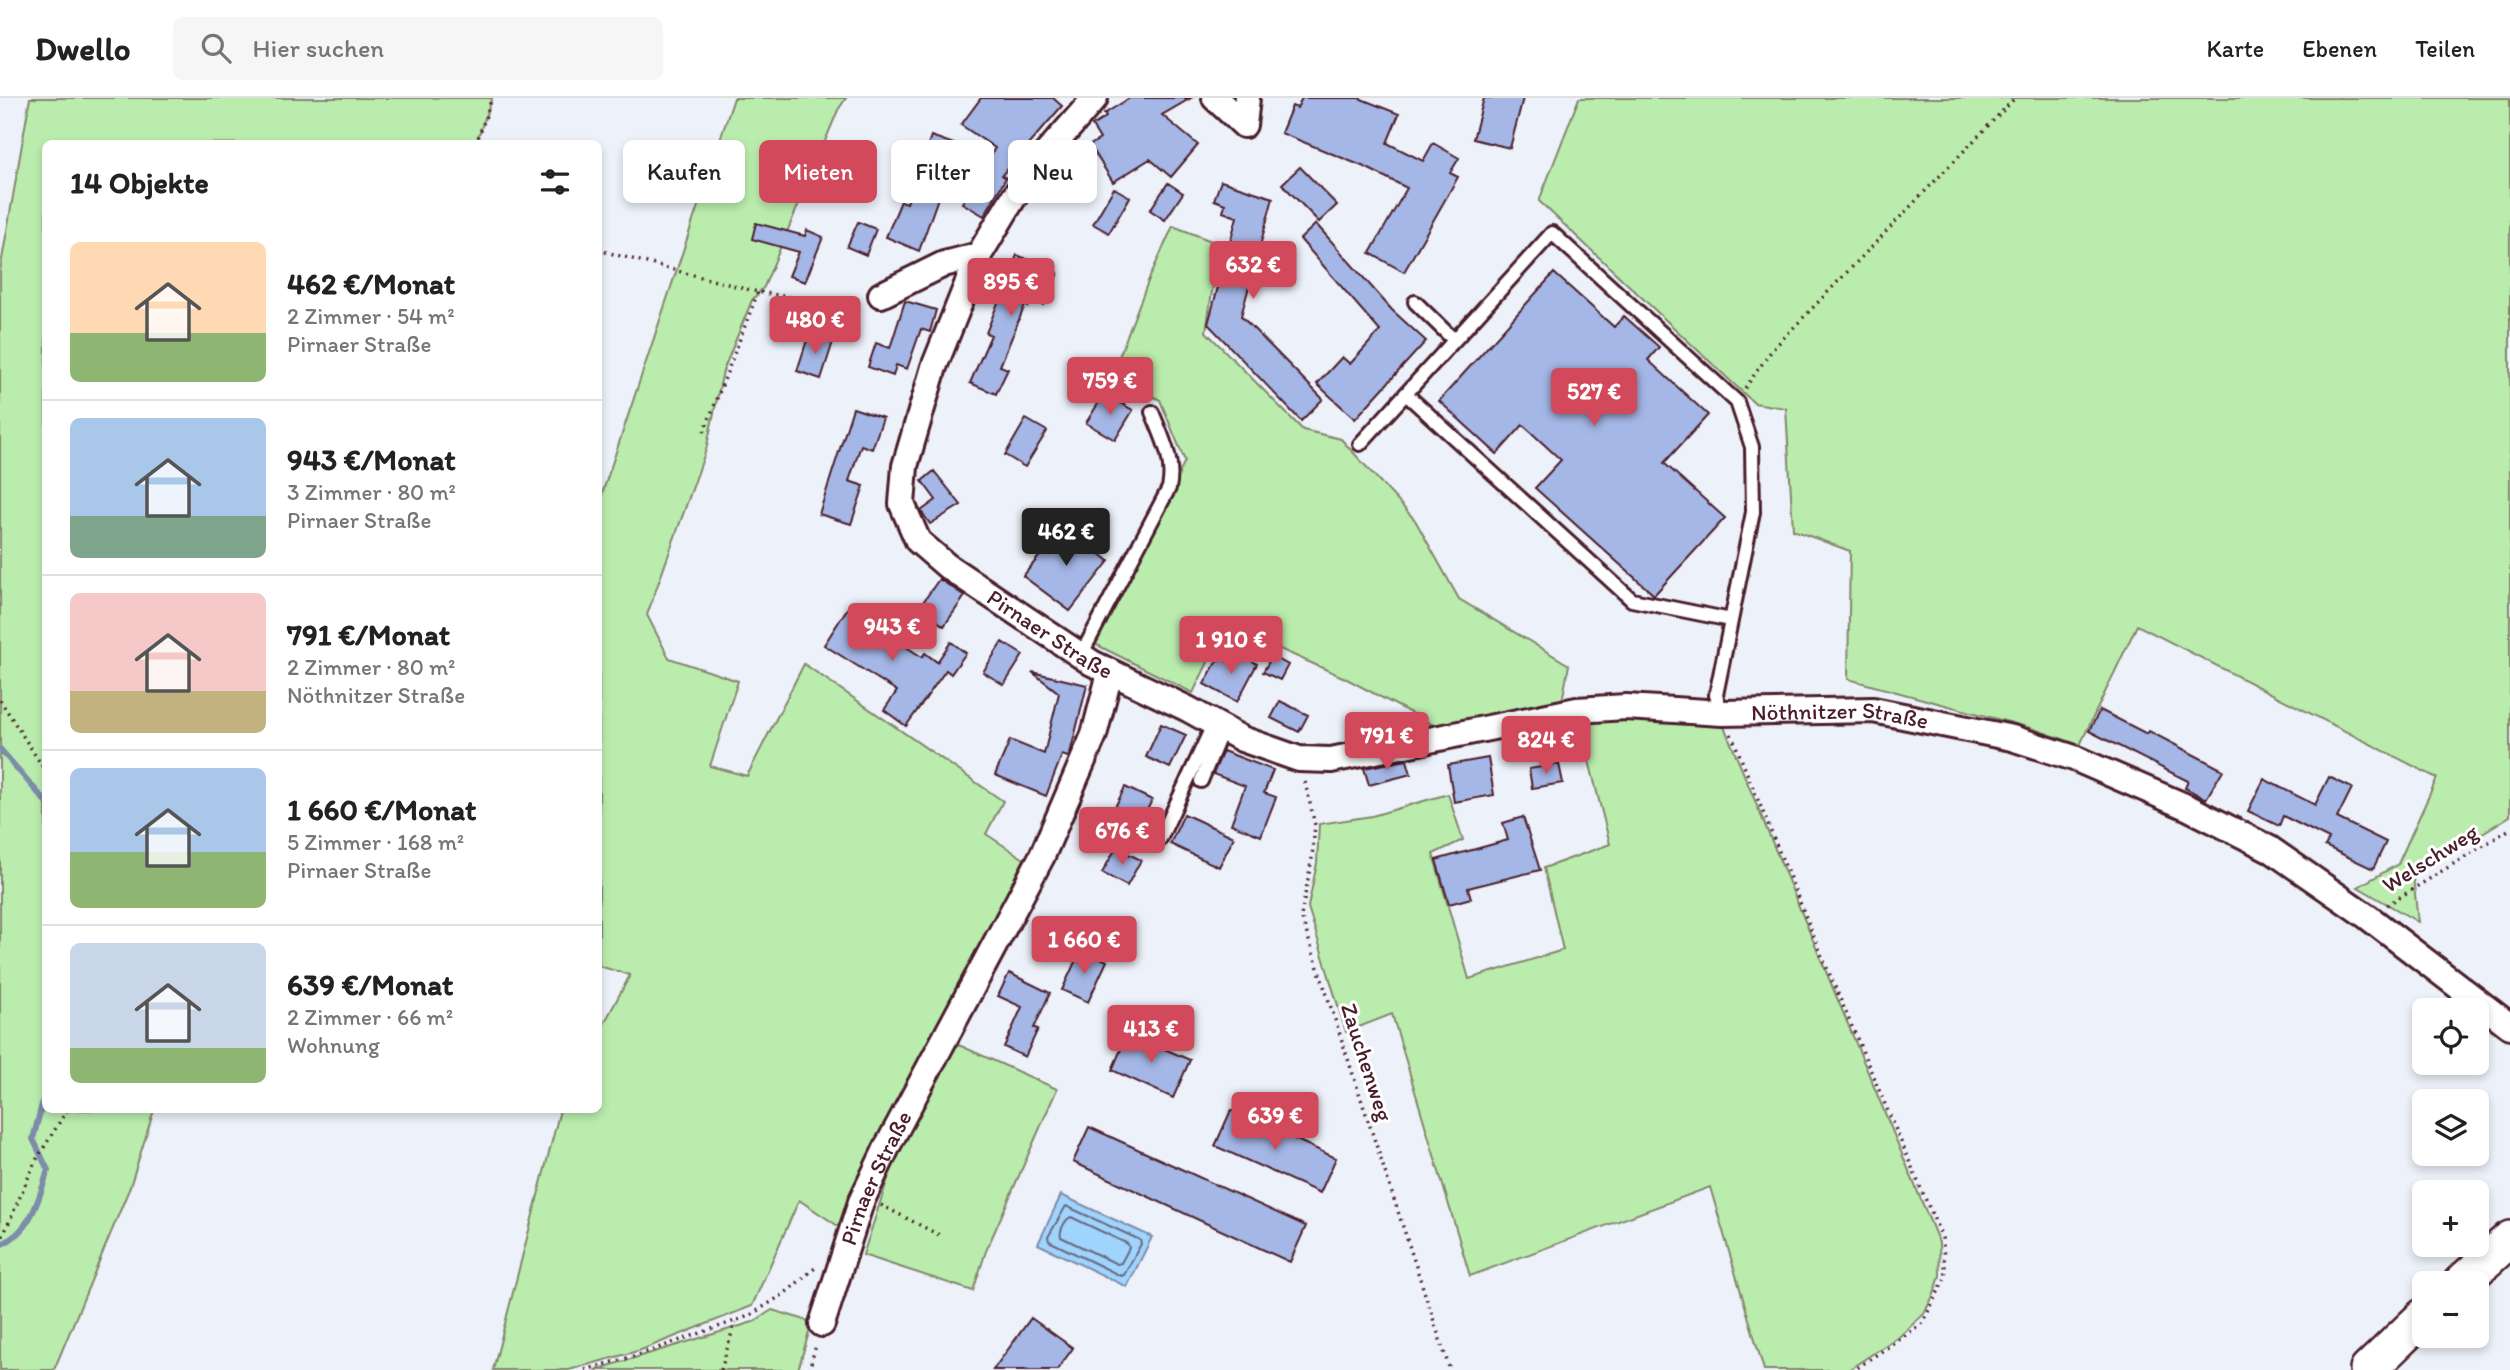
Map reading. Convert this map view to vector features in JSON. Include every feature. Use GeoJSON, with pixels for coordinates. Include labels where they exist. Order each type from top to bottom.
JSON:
{"type":"FeatureCollection","features":[{"type":"Feature","properties":{"kind":"main road"},"geometry":{"type":"LineString","coordinates":[[2474,1271],[2510,1239]]}},
{"type":"Feature","properties":{"kind":"main road"},"geometry":{"type":"LineString","coordinates":[[2368,1370],[2412,1328]]}},
{"type":"Feature","properties":{"kind":"street","name":"Pirnaer Straße"},"geometry":{"type":"LineString","coordinates":[[822,1324],[864,1196],[888,1145],[1042,856],[1094,735],[1110,673],[947,566],[918,541],[902,504],[905,466],[934,367],[979,255],[1037,164],[1095,98]]}},
{"type":"Feature","properties":{"kind":"street"},"geometry":{"type":"LineString","coordinates":[[1215,98],[1244,125],[1247,98]]}},
{"type":"Feature","properties":{"kind":"street"},"geometry":{"type":"LineString","coordinates":[[881,295],[944,264],[979,255]]}},
{"type":"Feature","properties":{"kind":"street","name":"Nöthnitzer Straße"},"geometry":{"type":"LineString","coordinates":[[1110,673],[1242,738],[1299,759],[1331,760],[1577,710],[1626,708],[1722,713],[1873,710],[2012,738],[2074,758],[2189,808],[2270,849],[2368,917],[2510,1026]]}},
{"type":"Feature","properties":{"kind":"lane"},"geometry":{"type":"LineString","coordinates":[[1360,444],[1552,233],[1737,402],[1752,447],[1753,512],[1716,695],[1722,713]]}},
{"type":"Feature","properties":{"kind":"lane"},"geometry":{"type":"LineString","coordinates":[[1415,302],[1454,340]]}},
{"type":"Feature","properties":{"kind":"lane"},"geometry":{"type":"LineString","coordinates":[[1406,394],[1632,600],[1731,620]]}},
{"type":"Feature","properties":{"kind":"lane"},"geometry":{"type":"LineString","coordinates":[[1081,655],[1169,488],[1172,473],[1170,459],[1152,412]]}},
{"type":"Feature","properties":{"kind":"lane"},"geometry":{"type":"LineString","coordinates":[[1201,781],[1219,726]]}},
{"type":"Feature","properties":{"kind":"lane"},"geometry":{"type":"LineString","coordinates":[[1160,839],[1219,726]]}},
{"type":"Feature","properties":{"kind":"path"},"geometry":{"type":"LineString","coordinates":[[477,140],[492,98]]}},
{"type":"Feature","properties":{"kind":"path"},"geometry":{"type":"LineString","coordinates":[[1737,402],[1772,350],[2015,98]]}},
{"type":"Feature","properties":{"kind":"path"},"geometry":{"type":"LineString","coordinates":[[602,251],[758,292],[853,307],[881,295]]}},
{"type":"Feature","properties":{"kind":"path"},"geometry":{"type":"LineString","coordinates":[[704,432],[758,292]]}},
{"type":"Feature","properties":{"kind":"path"},"geometry":{"type":"LineString","coordinates":[[0,700],[42,766]]}},
{"type":"Feature","properties":{"kind":"path"},"geometry":{"type":"LineString","coordinates":[[1722,713],[1942,1238],[1946,1276],[1922,1324],[1854,1370]]}},
{"type":"Feature","properties":{"kind":"path","name":"Zauchenweg"},"geometry":{"type":"LineString","coordinates":[[1299,759],[1315,825],[1301,916],[1450,1370]]}},
{"type":"Feature","properties":{"kind":"path","name":"Welschweg"},"geometry":{"type":"LineString","coordinates":[[2368,917],[2510,830]]}},
{"type":"Feature","properties":{"kind":"path"},"geometry":{"type":"LineString","coordinates":[[0,1243],[35,1162],[65,1113]]}},
{"type":"Feature","properties":{"kind":"path"},"geometry":{"type":"LineString","coordinates":[[864,1196],[943,1237]]}},
{"type":"Feature","properties":{"kind":"path"},"geometry":{"type":"LineString","coordinates":[[585,1370],[641,1354],[763,1309],[785,1294],[849,1239]]}},
{"type":"Feature","properties":{"kind":"path"},"geometry":{"type":"LineString","coordinates":[[721,1370],[735,1321]]}},
{"type":"Feature","properties":{"kind":"green space"},"geometry":{"type":"Polygon","coordinates":[[[30,98],[492,98],[477,140],[42,140],[42,1113],[153,1113],[130,1187],[54,1370],[0,1370],[0,271],[30,98]]]}},
{"type":"Feature","properties":{"kind":"green space"},"geometry":{"type":"Polygon","coordinates":[[[734,98],[846,98],[825,140],[759,140],[759,203],[799,203],[764,287],[752,300],[723,371],[706,450],[647,615],[669,658],[738,681],[710,766],[747,776],[804,664],[1003,801],[986,834],[1024,859],[838,1226],[799,1200],[752,1306],[641,1350],[569,1370],[493,1370],[559,1113],[602,1113],[602,1027],[630,975],[602,967],[602,494],[699,203],[745,203],[745,140],[720,140],[734,98]]]}},
{"type":"Feature","properties":{"kind":"green space"},"geometry":{"type":"Polygon","coordinates":[[[1579,98],[2510,98],[2510,816],[2413,876],[2418,922],[2358,887],[2398,864],[2437,778],[2137,625],[2080,745],[2031,728],[1848,679],[1850,551],[1793,530],[1786,408],[1754,403],[1539,201],[1579,98]]]}},
{"type":"Feature","properties":{"kind":"green space"},"geometry":{"type":"Polygon","coordinates":[[[1173,226],[1219,244],[1206,332],[1303,430],[1341,439],[1415,520],[1459,599],[1569,665],[1562,701],[1433,725],[1345,678],[1226,625],[1193,693],[1095,644],[1185,461],[1160,400],[1112,375],[1149,279],[1173,226]]]}},
{"type":"Feature","properties":{"kind":"green space"},"geometry":{"type":"Polygon","coordinates":[[[1612,718],[1723,724],[1939,1243],[1940,1276],[1924,1314],[1900,1336],[1848,1370],[1764,1370],[1710,1187],[1470,1276],[1392,1014],[1346,1032],[1308,907],[1317,863],[1319,824],[1372,816],[1448,794],[1463,840],[1433,854],[1469,979],[1563,950],[1544,868],[1610,844],[1579,721],[1612,718]]]}},
{"type":"Feature","properties":{"kind":"green space"},"geometry":{"type":"Polygon","coordinates":[[[952,1042],[1057,1089],[986,1251],[973,1291],[863,1255],[891,1169],[952,1042]]]}},
{"type":"Feature","properties":{"kind":"green space"},"geometry":{"type":"Polygon","coordinates":[[[772,1310],[812,1322],[798,1370],[595,1370],[753,1322],[772,1310]]]}},
{"type":"Feature","properties":{"kind":"water"},"geometry":{"type":"Polygon","coordinates":[[[1061,1195],[1152,1237],[1127,1287],[1038,1244],[1061,1195]]]}},
{"type":"Feature","properties":{"kind":"building"},"geometry":{"type":"Polygon","coordinates":[[[981,98],[1053,98],[1062,106],[1032,140],[1008,140],[1008,168],[1002,175],[1006,178],[994,199],[994,140],[983,140],[961,125],[981,98]]]}},
{"type":"Feature","properties":{"kind":"building"},"geometry":{"type":"Polygon","coordinates":[[[1130,98],[1191,98],[1162,115],[1198,145],[1171,177],[1150,159],[1113,182],[1097,156],[1097,141],[1100,139],[1092,126],[1106,117],[1104,114],[1130,98]]]}},
{"type":"Feature","properties":{"kind":"building"},"geometry":{"type":"Polygon","coordinates":[[[1302,98],[1359,98],[1399,114],[1387,143],[1423,161],[1433,143],[1459,158],[1450,173],[1458,177],[1404,272],[1370,253],[1407,188],[1367,168],[1281,133],[1292,106],[1297,108],[1302,98]]]}},
{"type":"Feature","properties":{"kind":"building"},"geometry":{"type":"Polygon","coordinates":[[[1484,98],[1523,98],[1510,148],[1473,139],[1484,98]]]}},
{"type":"Feature","properties":{"kind":"building"},"geometry":{"type":"Polygon","coordinates":[[[1300,167],[1337,205],[1319,222],[1282,184],[1300,167]]]}},
{"type":"Feature","properties":{"kind":"building"},"geometry":{"type":"Polygon","coordinates":[[[1221,181],[1273,198],[1241,316],[1323,399],[1301,421],[1208,324],[1237,217],[1223,212],[1225,204],[1214,200],[1221,181]]]}},
{"type":"Feature","properties":{"kind":"building"},"geometry":{"type":"Polygon","coordinates":[[[1168,183],[1183,193],[1165,220],[1150,210],[1168,183]]]}},
{"type":"Feature","properties":{"kind":"building"},"geometry":{"type":"Polygon","coordinates":[[[1114,188],[1130,197],[1109,233],[1093,224],[1114,188]]]}},
{"type":"Feature","properties":{"kind":"building"},"geometry":{"type":"Polygon","coordinates":[[[900,203],[936,203],[919,251],[886,237],[900,203]]]}},
{"type":"Feature","properties":{"kind":"building"},"geometry":{"type":"Polygon","coordinates":[[[962,203],[992,203],[984,216],[962,203]]]}},
{"type":"Feature","properties":{"kind":"building"},"geometry":{"type":"Polygon","coordinates":[[[858,222],[876,229],[866,255],[847,247],[858,222]]]}},
{"type":"Feature","properties":{"kind":"building"},"geometry":{"type":"Polygon","coordinates":[[[756,223],[805,236],[807,230],[823,237],[805,282],[789,276],[799,252],[752,239],[756,223]]]}},
{"type":"Feature","properties":{"kind":"building"},"geometry":{"type":"Polygon","coordinates":[[[1316,224],[1392,310],[1426,341],[1355,419],[1317,384],[1342,357],[1350,364],[1380,331],[1300,239],[1316,224]]]}},
{"type":"Feature","properties":{"kind":"building"},"geometry":{"type":"Polygon","coordinates":[[[1017,255],[1058,273],[1044,305],[1031,300],[1028,307],[1025,305],[1000,366],[1008,369],[996,394],[970,383],[991,335],[986,333],[1017,255]]]}},
{"type":"Feature","properties":{"kind":"building"},"geometry":{"type":"Polygon","coordinates":[[[1554,273],[1614,327],[1624,316],[1659,347],[1648,360],[1708,415],[1664,463],[1725,518],[1654,595],[1535,488],[1561,460],[1523,425],[1497,454],[1439,401],[1554,273]]]}},
{"type":"Feature","properties":{"kind":"building"},"geometry":{"type":"Polygon","coordinates":[[[905,301],[936,310],[930,332],[921,329],[907,369],[896,365],[893,376],[868,367],[876,343],[890,348],[905,301]]]}},
{"type":"Feature","properties":{"kind":"building"},"geometry":{"type":"Polygon","coordinates":[[[809,334],[833,342],[821,379],[797,371],[809,334]]]}},
{"type":"Feature","properties":{"kind":"building"},"geometry":{"type":"Polygon","coordinates":[[[1104,394],[1133,410],[1115,440],[1086,423],[1104,394]]]}},
{"type":"Feature","properties":{"kind":"building"},"geometry":{"type":"Polygon","coordinates":[[[853,408],[883,418],[872,449],[861,445],[849,481],[864,486],[851,524],[819,514],[853,408]]]}},
{"type":"Feature","properties":{"kind":"building"},"geometry":{"type":"Polygon","coordinates":[[[1026,419],[1047,431],[1025,467],[1005,455],[1026,419]]]}},
{"type":"Feature","properties":{"kind":"building"},"geometry":{"type":"Polygon","coordinates":[[[934,471],[961,505],[930,524],[921,511],[936,500],[922,481],[934,471]]]}},
{"type":"Feature","properties":{"kind":"building"},"geometry":{"type":"Polygon","coordinates":[[[1065,525],[1109,561],[1070,611],[1023,576],[1065,525]]]}},
{"type":"Feature","properties":{"kind":"building"},"geometry":{"type":"Polygon","coordinates":[[[939,579],[965,596],[944,626],[919,608],[939,579]]]}},
{"type":"Feature","properties":{"kind":"building"},"geometry":{"type":"Polygon","coordinates":[[[847,609],[922,657],[925,653],[937,662],[951,642],[966,653],[951,674],[946,670],[906,726],[884,710],[897,691],[824,645],[847,609]]]}},
{"type":"Feature","properties":{"kind":"building"},"geometry":{"type":"Polygon","coordinates":[[[1002,642],[1023,655],[1004,685],[983,672],[1002,642]]]}},
{"type":"Feature","properties":{"kind":"building"},"geometry":{"type":"Polygon","coordinates":[[[1236,652],[1257,664],[1237,702],[1204,684],[1219,657],[1231,663],[1236,652]]]}},
{"type":"Feature","properties":{"kind":"building"},"geometry":{"type":"Polygon","coordinates":[[[1272,656],[1288,665],[1280,680],[1263,672],[1272,656]]]}},
{"type":"Feature","properties":{"kind":"building"},"geometry":{"type":"Polygon","coordinates":[[[1032,672],[1087,685],[1070,754],[1068,757],[1062,755],[1046,796],[995,775],[1010,740],[1044,754],[1059,693],[1032,672]]]}},
{"type":"Feature","properties":{"kind":"building"},"geometry":{"type":"Polygon","coordinates":[[[1280,701],[1308,715],[1299,732],[1271,718],[1280,701]]]}},
{"type":"Feature","properties":{"kind":"building"},"geometry":{"type":"Polygon","coordinates":[[[2100,710],[2147,734],[2149,731],[2223,770],[2206,799],[2185,788],[2188,781],[2089,731],[2100,710]]]}},
{"type":"Feature","properties":{"kind":"building"},"geometry":{"type":"Polygon","coordinates":[[[1161,724],[1186,735],[1170,768],[1146,757],[1161,724]]]}},
{"type":"Feature","properties":{"kind":"building"},"geometry":{"type":"Polygon","coordinates":[[[1223,751],[1273,770],[1264,793],[1276,797],[1261,836],[1231,824],[1245,786],[1213,774],[1223,751]]]}},
{"type":"Feature","properties":{"kind":"building"},"geometry":{"type":"Polygon","coordinates":[[[1488,758],[1494,795],[1454,802],[1448,765],[1488,758]]]}},
{"type":"Feature","properties":{"kind":"building"},"geometry":{"type":"Polygon","coordinates":[[[1407,760],[1411,774],[1369,785],[1364,768],[1407,760]]]}},
{"type":"Feature","properties":{"kind":"building"},"geometry":{"type":"Polygon","coordinates":[[[1559,764],[1563,783],[1532,788],[1529,769],[1559,764]]]}},
{"type":"Feature","properties":{"kind":"building"},"geometry":{"type":"Polygon","coordinates":[[[2329,777],[2352,788],[2337,818],[2386,842],[2373,869],[2325,846],[2329,839],[2283,816],[2279,826],[2248,811],[2264,779],[2315,805],[2329,777]]]}},
{"type":"Feature","properties":{"kind":"building"},"geometry":{"type":"Polygon","coordinates":[[[1125,787],[1152,800],[1136,832],[1109,819],[1125,787]]]}},
{"type":"Feature","properties":{"kind":"building"},"geometry":{"type":"Polygon","coordinates":[[[1184,814],[1234,837],[1219,867],[1170,844],[1184,814]]]}},
{"type":"Feature","properties":{"kind":"building"},"geometry":{"type":"Polygon","coordinates":[[[1523,817],[1540,870],[1468,888],[1471,898],[1449,904],[1436,860],[1508,840],[1503,823],[1523,817]]]}},
{"type":"Feature","properties":{"kind":"building"},"geometry":{"type":"Polygon","coordinates":[[[1116,848],[1141,860],[1127,886],[1102,873],[1116,848]]]}},
{"type":"Feature","properties":{"kind":"building"},"geometry":{"type":"Polygon","coordinates":[[[1081,949],[1107,961],[1088,1002],[1062,990],[1081,949]]]}},
{"type":"Feature","properties":{"kind":"building"},"geometry":{"type":"Polygon","coordinates":[[[1009,973],[1050,993],[1034,1028],[1038,1029],[1025,1057],[1004,1047],[1022,1007],[998,996],[1009,973]]]}},
{"type":"Feature","properties":{"kind":"building"},"geometry":{"type":"Polygon","coordinates":[[[1128,1033],[1190,1060],[1173,1098],[1112,1070],[1128,1033]]]}},
{"type":"Feature","properties":{"kind":"building"},"geometry":{"type":"Polygon","coordinates":[[[1231,1110],[1336,1158],[1320,1193],[1215,1146],[1231,1110]]]}},
{"type":"Feature","properties":{"kind":"building"},"geometry":{"type":"Polygon","coordinates":[[[1089,1127],[1306,1226],[1290,1262],[1073,1162],[1089,1127]]]}},
{"type":"Feature","properties":{"kind":"building"},"geometry":{"type":"Polygon","coordinates":[[[1031,1318],[1073,1348],[1057,1370],[993,1370],[1031,1318]]]}},
{"type":"Feature","properties":{"kind":"waterway"},"geometry":{"type":"LineString","coordinates":[[0,749],[42,797]]}},
{"type":"Feature","properties":{"kind":"waterway"},"geometry":{"type":"LineString","coordinates":[[0,1245],[19,1232],[32,1214],[48,1170],[33,1139],[42,1104]]}}]}
